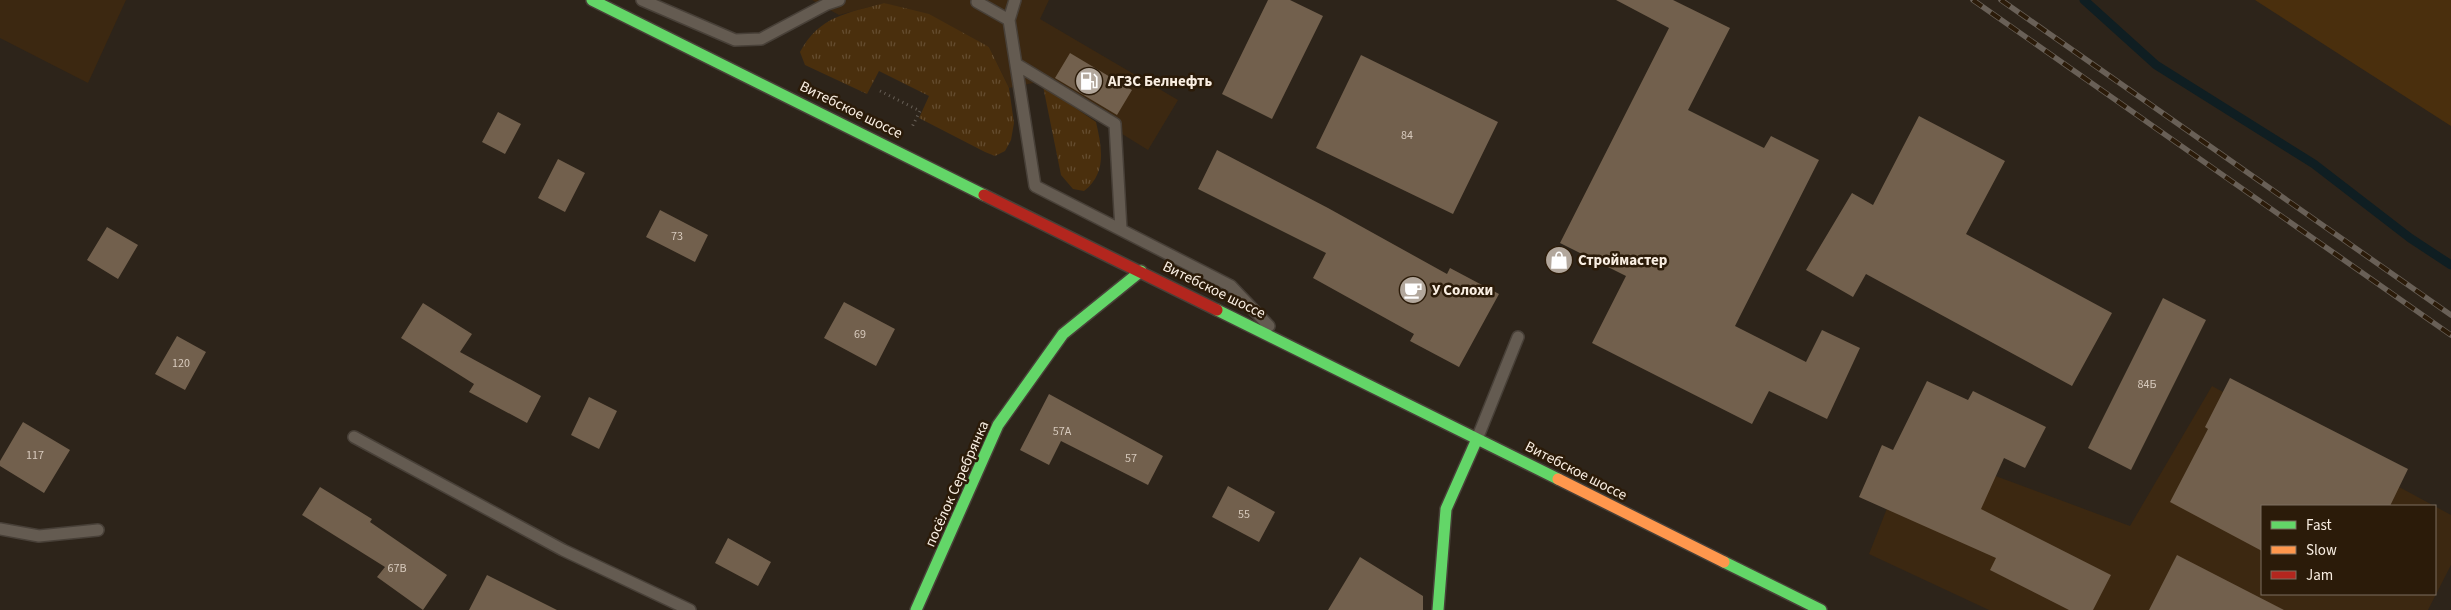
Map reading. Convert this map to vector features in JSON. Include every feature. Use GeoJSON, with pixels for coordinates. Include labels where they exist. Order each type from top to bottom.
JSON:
{"type":"FeatureCollection","features":[{"type":"Feature","properties":{"kind":"main road","name":"Витебское шоссе"},"geometry":{"type":"LineString","coordinates":[[592,0],[1821,610]]}},
{"type":"Feature","properties":{"kind":"main road","name":"посёлок Серебрянка"},"geometry":{"type":"LineString","coordinates":[[916,610],[998,425],[1063,334],[1140,271]]}},
{"type":"Feature","properties":{"kind":"main road"},"geometry":{"type":"LineString","coordinates":[[1438,610],[1446,509],[1478,439]]}},
{"type":"Feature","properties":{"kind":"lane"},"geometry":{"type":"LineString","coordinates":[[642,0],[735,40],[761,39],[827,4],[839,0]]}},
{"type":"Feature","properties":{"kind":"lane"},"geometry":{"type":"LineString","coordinates":[[1014,0],[1009,20],[1034,186],[1231,286],[1284,342]]}},
{"type":"Feature","properties":{"kind":"lane"},"geometry":{"type":"LineString","coordinates":[[977,2],[1009,20]]}},
{"type":"Feature","properties":{"kind":"lane"},"geometry":{"type":"LineString","coordinates":[[1016,64],[1115,124],[1121,230]]}},
{"type":"Feature","properties":{"kind":"lane"},"geometry":{"type":"LineString","coordinates":[[1478,439],[1518,337]]}},
{"type":"Feature","properties":{"kind":"lane"},"geometry":{"type":"LineString","coordinates":[[354,437],[563,550],[690,610]]}},
{"type":"Feature","properties":{"kind":"lane"},"geometry":{"type":"LineString","coordinates":[[0,529],[39,536],[98,530]]}},
{"type":"Feature","properties":{"kind":"shaded area"},"geometry":{"type":"Polygon","coordinates":[[[0,0],[126,0],[88,83],[0,38],[0,0]]]}},
{"type":"Feature","properties":{"kind":"shaded area"},"geometry":{"type":"Polygon","coordinates":[[[812,0],[1049,0],[1040,19],[1178,100],[1148,150],[1038,82],[1009,88],[989,47],[884,3],[839,15],[812,0]]]}},
{"type":"Feature","properties":{"kind":"shaded area"},"geometry":{"type":"Polygon","coordinates":[[[2212,386],[2432,505],[2261,505],[2261,595],[2436,595],[2428,610],[1989,610],[1869,554],[1912,445],[2130,526],[2212,386]]]}},
{"type":"Feature","properties":{"kind":"shaded area"},"geometry":{"type":"Polygon","coordinates":[[[2436,507],[2451,515],[2451,565],[2436,594],[2436,507]]]}},
{"type":"Feature","properties":{"kind":"green space"},"geometry":{"type":"Polygon","coordinates":[[[2255,0],[2451,0],[2451,126],[2255,0]]]}},
{"type":"Feature","properties":{"kind":"green space"},"geometry":{"type":"Polygon","coordinates":[[[884,3],[929,14],[989,47],[1009,88],[1014,123],[1011,140],[1005,151],[995,156],[919,118],[929,96],[879,71],[867,94],[805,65],[800,52],[808,40],[825,23],[847,13],[884,3]]]}},
{"type":"Feature","properties":{"kind":"green space"},"geometry":{"type":"Polygon","coordinates":[[[1043,86],[1096,122],[1101,160],[1096,176],[1084,191],[1073,189],[1061,175],[1043,86]]]}},
{"type":"Feature","properties":{"kind":"building"},"geometry":{"type":"Polygon","coordinates":[[[1268,0],[1290,0],[1323,16],[1272,119],[1222,94],[1268,0]]]}},
{"type":"Feature","properties":{"kind":"building"},"geometry":{"type":"Polygon","coordinates":[[[1616,0],[1673,0],[1730,28],[1688,110],[1764,148],[1771,136],[1819,160],[1735,326],[1806,362],[1822,330],[1860,348],[1827,419],[1769,391],[1752,424],[1592,343],[1626,276],[1560,243],[1669,28],[1616,0]]]}},
{"type":"Feature","properties":{"kind":"building","name":"АГЗС Белнефть"},"geometry":{"type":"Polygon","coordinates":[[[1070,53],[1132,90],[1117,115],[1055,78],[1070,53]]]}},
{"type":"Feature","properties":{"kind":"building"},"geometry":{"type":"Polygon","coordinates":[[[1361,55],[1498,122],[1453,214],[1316,148],[1361,55]]]}},
{"type":"Feature","properties":{"kind":"building"},"geometry":{"type":"Polygon","coordinates":[[[498,112],[521,124],[505,154],[482,142],[498,112]]]}},
{"type":"Feature","properties":{"kind":"building"},"geometry":{"type":"Polygon","coordinates":[[[1919,116],[2005,161],[1966,234],[2112,313],[2072,386],[1866,274],[1853,297],[1806,270],[1852,193],[1873,205],[1919,116]]]}},
{"type":"Feature","properties":{"kind":"building"},"geometry":{"type":"Polygon","coordinates":[[[1217,150],[1328,208],[1447,274],[1450,268],[1499,294],[1459,367],[1410,341],[1414,334],[1313,278],[1326,253],[1198,189],[1217,150]]]}},
{"type":"Feature","properties":{"kind":"building"},"geometry":{"type":"Polygon","coordinates":[[[558,159],[585,173],[565,212],[538,198],[558,159]]]}},
{"type":"Feature","properties":{"kind":"building"},"geometry":{"type":"Polygon","coordinates":[[[660,210],[708,235],[695,262],[646,237],[660,210]]]}},
{"type":"Feature","properties":{"kind":"building"},"geometry":{"type":"Polygon","coordinates":[[[107,227],[138,245],[118,279],[87,260],[107,227]]]}},
{"type":"Feature","properties":{"kind":"building"},"geometry":{"type":"Polygon","coordinates":[[[2163,298],[2206,320],[2131,470],[2088,448],[2163,298]]]}},
{"type":"Feature","properties":{"kind":"building"},"geometry":{"type":"Polygon","coordinates":[[[844,302],[895,329],[876,366],[824,338],[844,302]]]}},
{"type":"Feature","properties":{"kind":"building"},"geometry":{"type":"Polygon","coordinates":[[[423,303],[472,334],[460,352],[541,396],[527,423],[469,392],[474,384],[401,338],[423,303]]]}},
{"type":"Feature","properties":{"kind":"building"},"geometry":{"type":"Polygon","coordinates":[[[177,336],[206,352],[185,390],[155,374],[177,336]]]}},
{"type":"Feature","properties":{"kind":"building"},"geometry":{"type":"Polygon","coordinates":[[[2230,378],[2408,469],[2390,505],[2261,505],[2261,550],[2170,502],[2208,429],[2205,427],[2230,378]]]}},
{"type":"Feature","properties":{"kind":"building"},"geometry":{"type":"Polygon","coordinates":[[[1927,381],[1968,400],[1973,391],[2046,427],[2025,468],[2004,458],[1981,509],[2111,575],[2093,610],[2069,610],[1990,570],[1996,558],[1859,497],[1882,445],[1893,450],[1927,381]]]}},
{"type":"Feature","properties":{"kind":"building"},"geometry":{"type":"Polygon","coordinates":[[[1049,394],[1163,456],[1148,485],[1061,441],[1049,465],[1020,450],[1049,394]]]}},
{"type":"Feature","properties":{"kind":"building"},"geometry":{"type":"Polygon","coordinates":[[[589,397],[617,411],[599,449],[571,435],[589,397]]]}},
{"type":"Feature","properties":{"kind":"building"},"geometry":{"type":"Polygon","coordinates":[[[23,422],[70,450],[44,493],[0,466],[0,461],[23,422]]]}},
{"type":"Feature","properties":{"kind":"building"},"geometry":{"type":"Polygon","coordinates":[[[1228,486],[1275,512],[1259,542],[1212,517],[1228,486]]]}},
{"type":"Feature","properties":{"kind":"building"},"geometry":{"type":"Polygon","coordinates":[[[320,487],[372,519],[370,522],[447,575],[423,610],[377,577],[385,567],[302,515],[320,487]]]}},
{"type":"Feature","properties":{"kind":"building"},"geometry":{"type":"Polygon","coordinates":[[[728,538],[771,562],[758,586],[715,563],[728,538]]]}},
{"type":"Feature","properties":{"kind":"building"},"geometry":{"type":"Polygon","coordinates":[[[2177,555],[2284,610],[2149,610],[2177,555]]]}},
{"type":"Feature","properties":{"kind":"building"},"geometry":{"type":"Polygon","coordinates":[[[1360,557],[1423,596],[1423,610],[1328,610],[1360,557]]]}},
{"type":"Feature","properties":{"kind":"building"},"geometry":{"type":"Polygon","coordinates":[[[487,575],[557,610],[469,610],[487,575]]]}},
{"type":"Feature","properties":{"kind":"waterway"},"geometry":{"type":"LineString","coordinates":[[2084,0],[2156,65],[2314,164],[2410,238],[2451,265]]}},
{"type":"Feature","properties":{"kind":"railway"},"geometry":{"type":"LineString","coordinates":[[1973,0],[2451,335]]}},
{"type":"Feature","properties":{"kind":"railway"},"geometry":{"type":"LineString","coordinates":[[2001,0],[2451,315]]}},
{"type":"Feature","properties":{"kind":"traffic: fast"},"geometry":{"type":"LineString","coordinates":[[592,0],[984,195]]}},
{"type":"Feature","properties":{"kind":"traffic: fast"},"geometry":{"type":"LineString","coordinates":[[916,610],[998,425],[1063,334],[1141,271]]}},
{"type":"Feature","properties":{"kind":"traffic: fast"},"geometry":{"type":"LineString","coordinates":[[1217,310],[1558,479]]}},
{"type":"Feature","properties":{"kind":"traffic: fast"},"geometry":{"type":"LineString","coordinates":[[1438,610],[1446,509],[1477,439]]}},
{"type":"Feature","properties":{"kind":"traffic: fast"},"geometry":{"type":"LineString","coordinates":[[1724,562],[1821,610]]}},
{"type":"Feature","properties":{"kind":"traffic: slow"},"geometry":{"type":"LineString","coordinates":[[1558,479],[1724,562]]}},
{"type":"Feature","properties":{"kind":"traffic: jam"},"geometry":{"type":"LineString","coordinates":[[984,195],[1217,310]]}},
{"type":"Feature","properties":{"kind":"place","name":"АГЗС Белнефть"},"geometry":{"type":"Point","coordinates":[1089,81]}},
{"type":"Feature","properties":{"kind":"place","name":"Строймастер"},"geometry":{"type":"Point","coordinates":[1559,260]}},
{"type":"Feature","properties":{"kind":"place","name":"У Солохи"},"geometry":{"type":"Point","coordinates":[1413,290]}}]}
